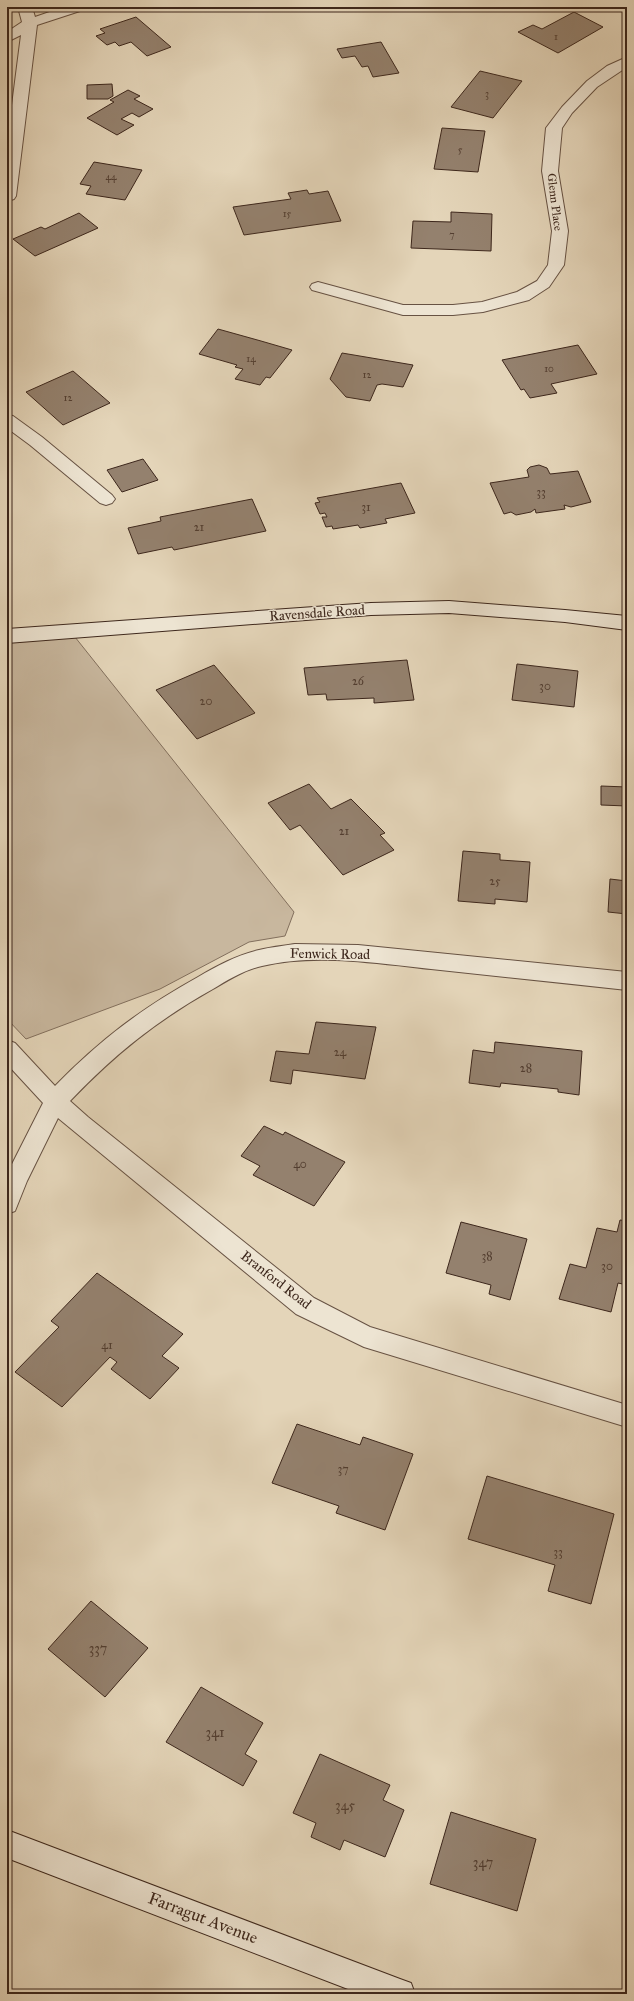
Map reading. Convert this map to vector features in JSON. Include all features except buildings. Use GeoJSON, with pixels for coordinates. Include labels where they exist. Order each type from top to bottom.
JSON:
{"type":"FeatureCollection","features":[{"type":"Feature","properties":{"kind":"street"},"geometry":{"type":"LineString","coordinates":[[8,196],[30,23],[25,7]]}},
{"type":"Feature","properties":{"kind":"street"},"geometry":{"type":"LineString","coordinates":[[7,38],[30,23],[78,7]]}},
{"type":"Feature","properties":{"kind":"street","name":"Glenn Place"},"geometry":{"type":"LineString","coordinates":[[318,287],[403,310],[453,310],[483,307],[523,296],[543,284],[556,265],[560,231],[550,170],[554,128],[567,110],[592,84],[612,68],[627,61]]}},
{"type":"Feature","properties":{"kind":"street"},"geometry":{"type":"LineString","coordinates":[[7,420],[36,441],[106,499]]}},
{"type":"Feature","properties":{"kind":"street","name":"Ravensdale Road"},"geometry":{"type":"LineString","coordinates":[[7,636],[371,609],[449,607],[565,616],[627,623]]}},
{"type":"Feature","properties":{"kind":"street","name":"Fenwick Road"},"geometry":{"type":"LineString","coordinates":[[7,1204],[16,1181],[55,1101],[92,1063],[123,1036],[178,998],[230,969],[259,958],[295,952],[358,953],[627,981]]}},
{"type":"Feature","properties":{"kind":"street","name":"Branford Road"},"geometry":{"type":"LineString","coordinates":[[7,1049],[55,1101],[80,1124],[306,1306],[364,1336],[627,1416]]}},
{"type":"Feature","properties":{"kind":"street","name":"Farragut Avenue"},"geometry":{"type":"LineString","coordinates":[[7,1844],[400,1994]]}},
{"type":"Feature","properties":{"kind":"shaded area"},"geometry":{"type":"Polygon","coordinates":[[[71,632],[294,912],[285,936],[249,942],[160,989],[26,1039],[7,1019],[7,636],[71,632]]]}}]}
